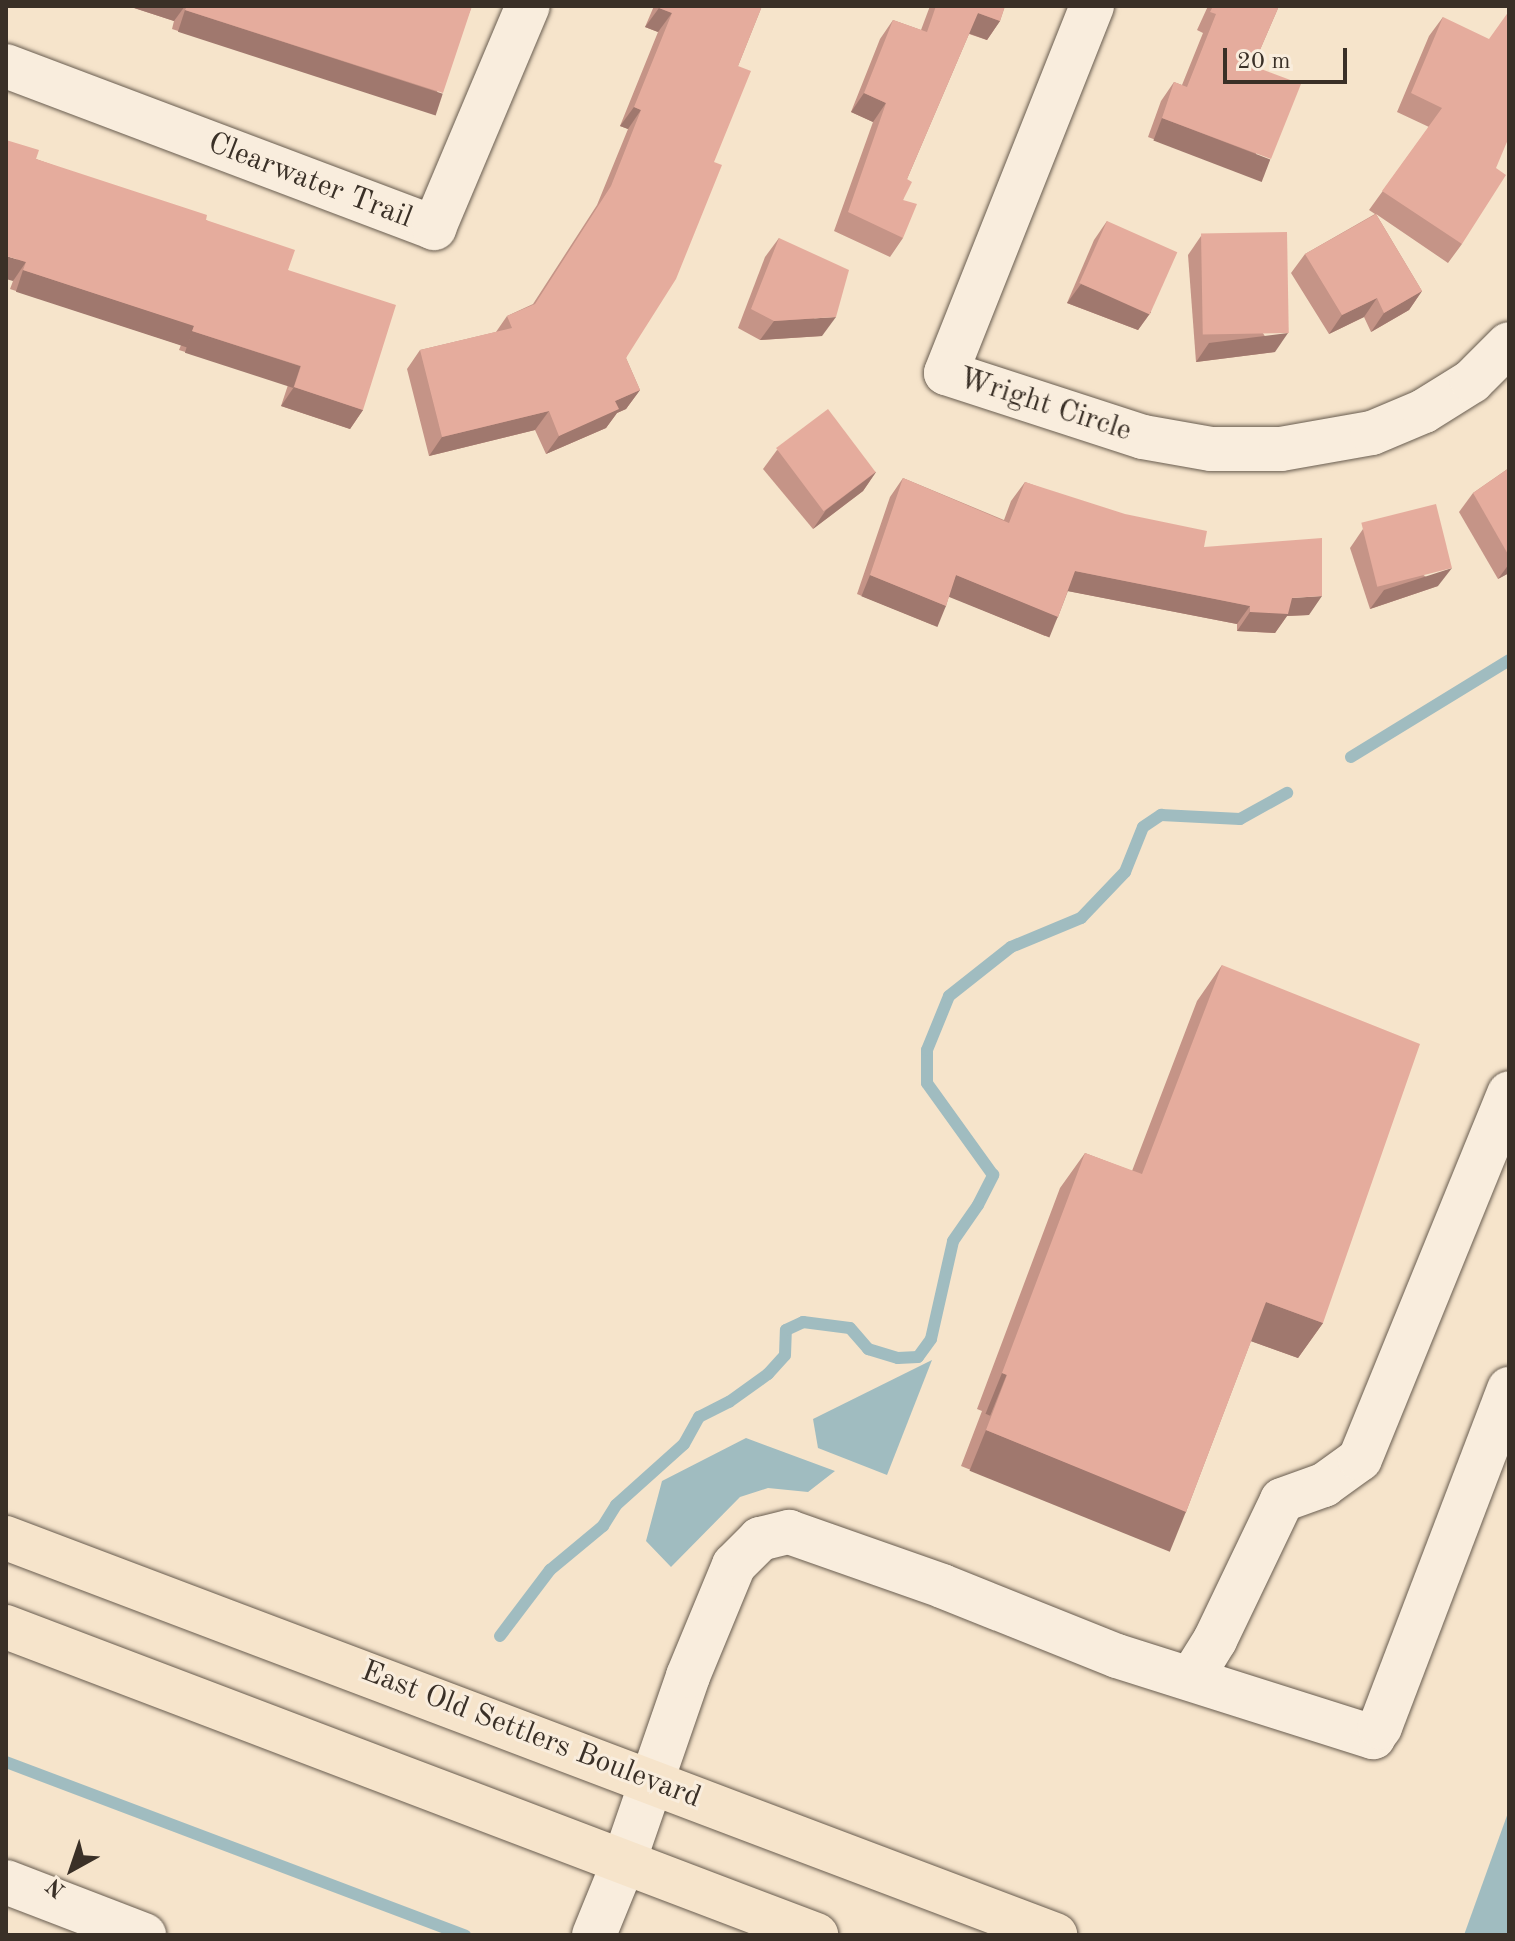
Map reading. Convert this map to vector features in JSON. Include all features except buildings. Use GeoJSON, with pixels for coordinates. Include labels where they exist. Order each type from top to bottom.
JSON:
{"type":"FeatureCollection","features":[{"type":"Feature","properties":{"kind":"main road","name":"East Old Settlers Boulevard"},"geometry":{"type":"LineString","coordinates":[[6,1538],[1055,1935]]}},
{"type":"Feature","properties":{"kind":"main road"},"geometry":{"type":"LineString","coordinates":[[6,1627],[816,1935]]}},
{"type":"Feature","properties":{"kind":"street","name":"Clearwater Trail"},"geometry":{"type":"LineString","coordinates":[[6,66],[434,228],[528,6]]}},
{"type":"Feature","properties":{"kind":"street","name":"Wright Circle"},"geometry":{"type":"LineString","coordinates":[[1092,6],[946,373],[1143,437],[1211,449],[1281,449],[1357,436],[1424,411],[1472,381],[1509,344]]}},
{"type":"Feature","properties":{"kind":"street"},"geometry":{"type":"LineString","coordinates":[[1192,1677],[1215,1640],[1282,1500],[1324,1485],[1360,1459],[1509,1093]]}},
{"type":"Feature","properties":{"kind":"street"},"geometry":{"type":"LineString","coordinates":[[594,1935],[623,1864],[650,1780],[734,1565],[760,1539],[789,1532],[942,1586],[1117,1656],[1192,1677],[1373,1737],[1380,1727],[1509,1389]]}},
{"type":"Feature","properties":{"kind":"street"},"geometry":{"type":"LineString","coordinates":[[6,1882],[144,1935]]}},
{"type":"Feature","properties":{"kind":"water"},"geometry":{"type":"Polygon","coordinates":[[[932,1360],[887,1475],[818,1448],[813,1419],[932,1360]]]}},
{"type":"Feature","properties":{"kind":"water"},"geometry":{"type":"Polygon","coordinates":[[[746,1438],[835,1471],[808,1492],[768,1488],[740,1497],[671,1567],[646,1541],[662,1481],[746,1438]]]}},
{"type":"Feature","properties":{"kind":"water"},"geometry":{"type":"Polygon","coordinates":[[[1509,1810],[1509,1935],[1464,1935],[1509,1810]]]}},
{"type":"Feature","properties":{"kind":"waterway"},"geometry":{"type":"LineString","coordinates":[[1351,757],[1509,660]]}},
{"type":"Feature","properties":{"kind":"waterway"},"geometry":{"type":"LineString","coordinates":[[500,1636],[550,1570],[603,1526],[616,1505],[684,1444],[699,1417],[729,1402],[768,1374],[785,1355],[786,1330],[803,1322],[850,1328],[868,1349],[898,1358],[918,1357],[931,1339],[953,1241],[978,1205],[993,1175],[927,1083],[927,1050],[949,996],[1011,947],[1081,918],[1125,872],[1143,827],[1161,815],[1240,819],[1287,793]]}},
{"type":"Feature","properties":{"kind":"waterway"},"geometry":{"type":"LineString","coordinates":[[6,1762],[465,1935]]}}]}
